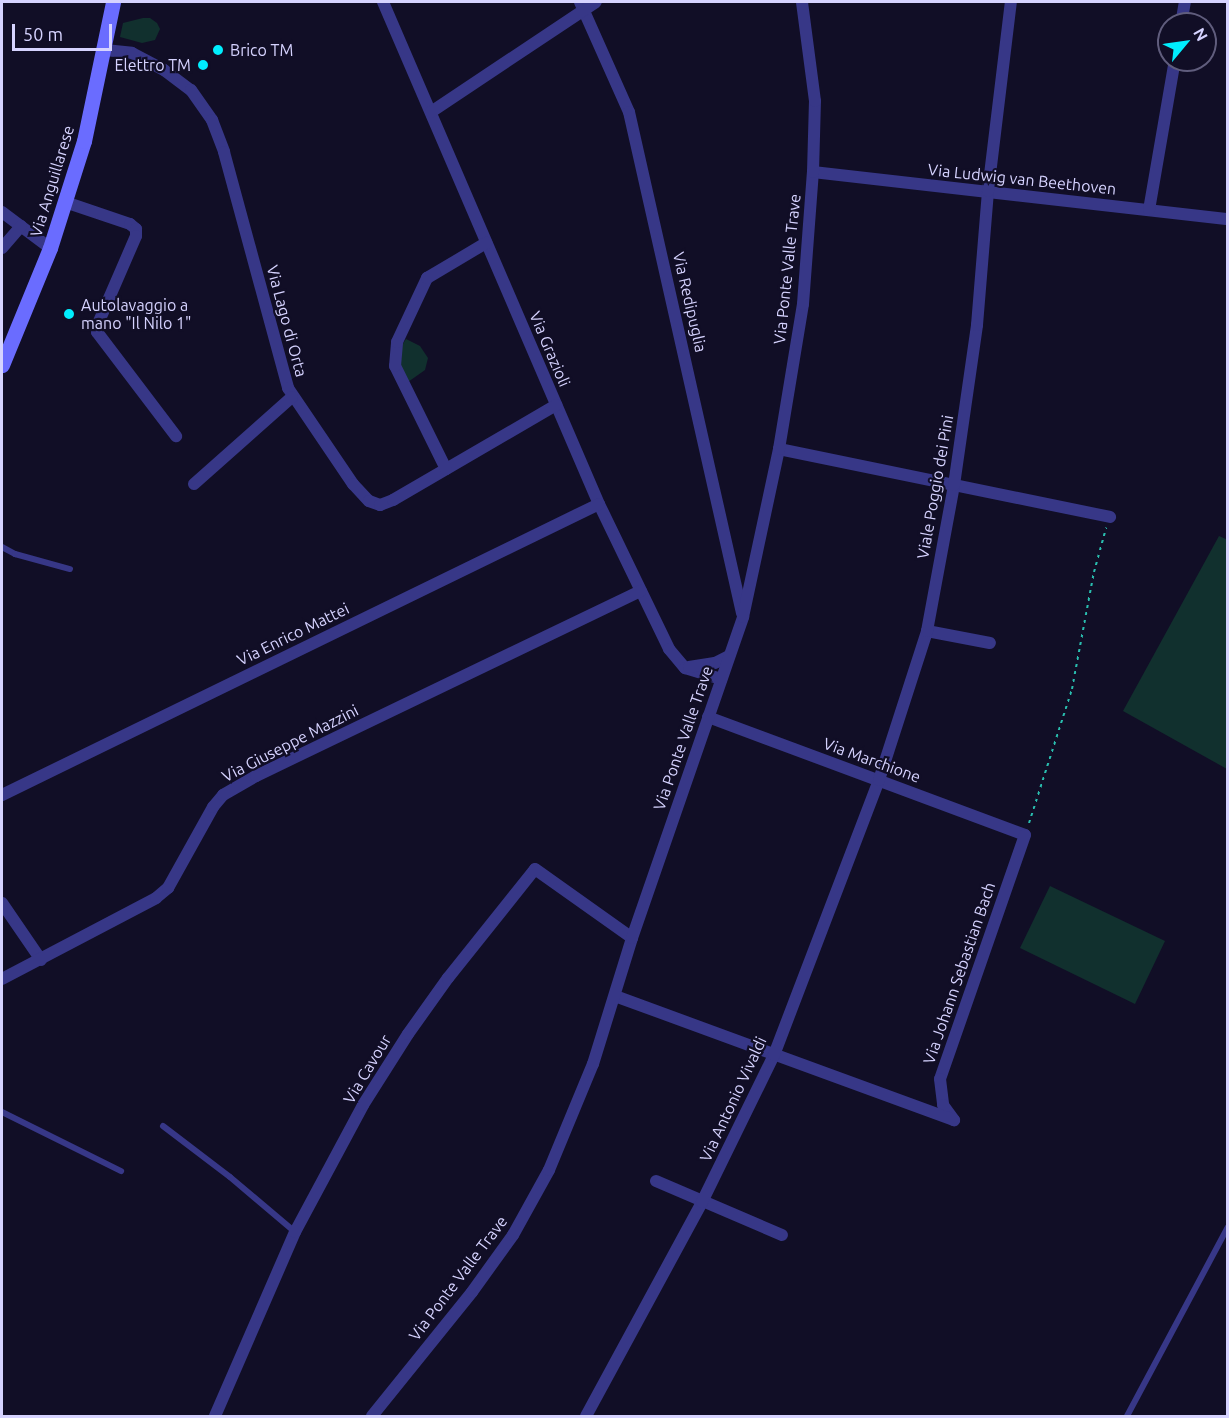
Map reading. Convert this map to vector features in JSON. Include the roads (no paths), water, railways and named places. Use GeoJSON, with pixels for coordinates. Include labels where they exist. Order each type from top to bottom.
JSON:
{"type":"FeatureCollection","features":[{"type":"Feature","properties":{"kind":"main road","name":"Via Anguillarese"},"geometry":{"type":"LineString","coordinates":[[2,365],[50,248],[84,141],[105,50],[113,2]]}},
{"type":"Feature","properties":{"kind":"street","name":"Via Grazioli"},"geometry":{"type":"LineString","coordinates":[[382,2],[599,504],[669,649],[685,668]]}},
{"type":"Feature","properties":{"kind":"street"},"geometry":{"type":"LineString","coordinates":[[431,112],[582,5],[596,2]]}},
{"type":"Feature","properties":{"kind":"street","name":"Via Ponte Valle Trave"},"geometry":{"type":"LineString","coordinates":[[372,1416],[472,1292],[513,1235],[549,1170],[593,1064],[632,938],[743,617],[779,449],[803,304],[813,172],[815,101],[802,2]]}},
{"type":"Feature","properties":{"kind":"street","name":"Viale Poggio dei Pini"},"geometry":{"type":"LineString","coordinates":[[879,780],[927,631],[954,485],[977,325],[988,191],[1011,2]]}},
{"type":"Feature","properties":{"kind":"street","name":"Via Redipuglia"},"geometry":{"type":"LineString","coordinates":[[582,5],[629,112],[743,617]]}},
{"type":"Feature","properties":{"kind":"street","name":"Via Lago di Orta"},"geometry":{"type":"LineString","coordinates":[[105,50],[132,53],[164,70],[190,90],[212,120],[224,152],[292,397],[358,490],[374,504],[393,500],[556,405]]}},
{"type":"Feature","properties":{"kind":"street"},"geometry":{"type":"LineString","coordinates":[[1149,210],[1173,72]]}},
{"type":"Feature","properties":{"kind":"street","name":"Via Ludwig van Beethoven"},"geometry":{"type":"LineString","coordinates":[[813,172],[1227,219]]}},
{"type":"Feature","properties":{"kind":"street"},"geometry":{"type":"LineString","coordinates":[[65,202],[130,224],[136,229],[136,236],[97,326],[97,332],[176,436]]}},
{"type":"Feature","properties":{"kind":"street"},"geometry":{"type":"LineString","coordinates":[[2,212],[50,248]]}},
{"type":"Feature","properties":{"kind":"street"},"geometry":{"type":"LineString","coordinates":[[2,248],[21,226]]}},
{"type":"Feature","properties":{"kind":"street"},"geometry":{"type":"LineString","coordinates":[[447,469],[395,366],[397,342],[422,283],[486,243]]}},
{"type":"Feature","properties":{"kind":"street"},"geometry":{"type":"LineString","coordinates":[[194,484],[292,397]]}},
{"type":"Feature","properties":{"kind":"street"},"geometry":{"type":"LineString","coordinates":[[779,449],[1110,516]]}},
{"type":"Feature","properties":{"kind":"street","name":"Via Enrico Mattei"},"geometry":{"type":"LineString","coordinates":[[2,795],[599,504]]}},
{"type":"Feature","properties":{"kind":"street","name":"Via Giuseppe Mazzini"},"geometry":{"type":"LineString","coordinates":[[2,979],[156,898],[168,888],[213,807],[224,795],[256,776],[640,591]]}},
{"type":"Feature","properties":{"kind":"street"},"geometry":{"type":"LineString","coordinates":[[927,631],[990,643]]}},
{"type":"Feature","properties":{"kind":"street"},"geometry":{"type":"LineString","coordinates":[[685,668],[715,663],[729,656]]}},
{"type":"Feature","properties":{"kind":"street"},"geometry":{"type":"LineString","coordinates":[[685,668],[721,679]]}},
{"type":"Feature","properties":{"kind":"street","name":"Via Marchione"},"geometry":{"type":"LineString","coordinates":[[708,717],[1025,835]]}},
{"type":"Feature","properties":{"kind":"street","name":"Via Antonio Vivaldi"},"geometry":{"type":"LineString","coordinates":[[586,1416],[702,1202],[774,1055],[879,780]]}},
{"type":"Feature","properties":{"kind":"street","name":"Via Johann Sebastian Bach"},"geometry":{"type":"LineString","coordinates":[[774,1055],[954,1120],[943,1105],[939,1079],[1025,835]]}},
{"type":"Feature","properties":{"kind":"street","name":"Via Cavour"},"geometry":{"type":"LineString","coordinates":[[215,1416],[295,1232],[363,1105],[396,1052],[448,978],[535,869],[632,938]]}},
{"type":"Feature","properties":{"kind":"street"},"geometry":{"type":"LineString","coordinates":[[2,903],[41,960]]}},
{"type":"Feature","properties":{"kind":"street"},"geometry":{"type":"LineString","coordinates":[[615,996],[774,1055]]}},
{"type":"Feature","properties":{"kind":"street"},"geometry":{"type":"LineString","coordinates":[[656,1181],[782,1235]]}},
{"type":"Feature","properties":{"kind":"lane"},"geometry":{"type":"LineString","coordinates":[[2,547],[15,554],[70,569]]}},
{"type":"Feature","properties":{"kind":"lane"},"geometry":{"type":"LineString","coordinates":[[2,1112],[121,1171]]}},
{"type":"Feature","properties":{"kind":"lane"},"geometry":{"type":"LineString","coordinates":[[163,1126],[230,1177],[295,1232]]}},
{"type":"Feature","properties":{"kind":"lane"},"geometry":{"type":"LineString","coordinates":[[1127,1416],[1227,1227]]}},
{"type":"Feature","properties":{"kind":"place","name":"Brico TM"},"geometry":{"type":"Point","coordinates":[218,50]}},
{"type":"Feature","properties":{"kind":"place","name":"Elettro TM"},"geometry":{"type":"Point","coordinates":[203,65]}},
{"type":"Feature","properties":{"kind":"place","name":"Autolavaggio a mano \"Il Nilo 1\""},"geometry":{"type":"Point","coordinates":[69,314]}}]}
